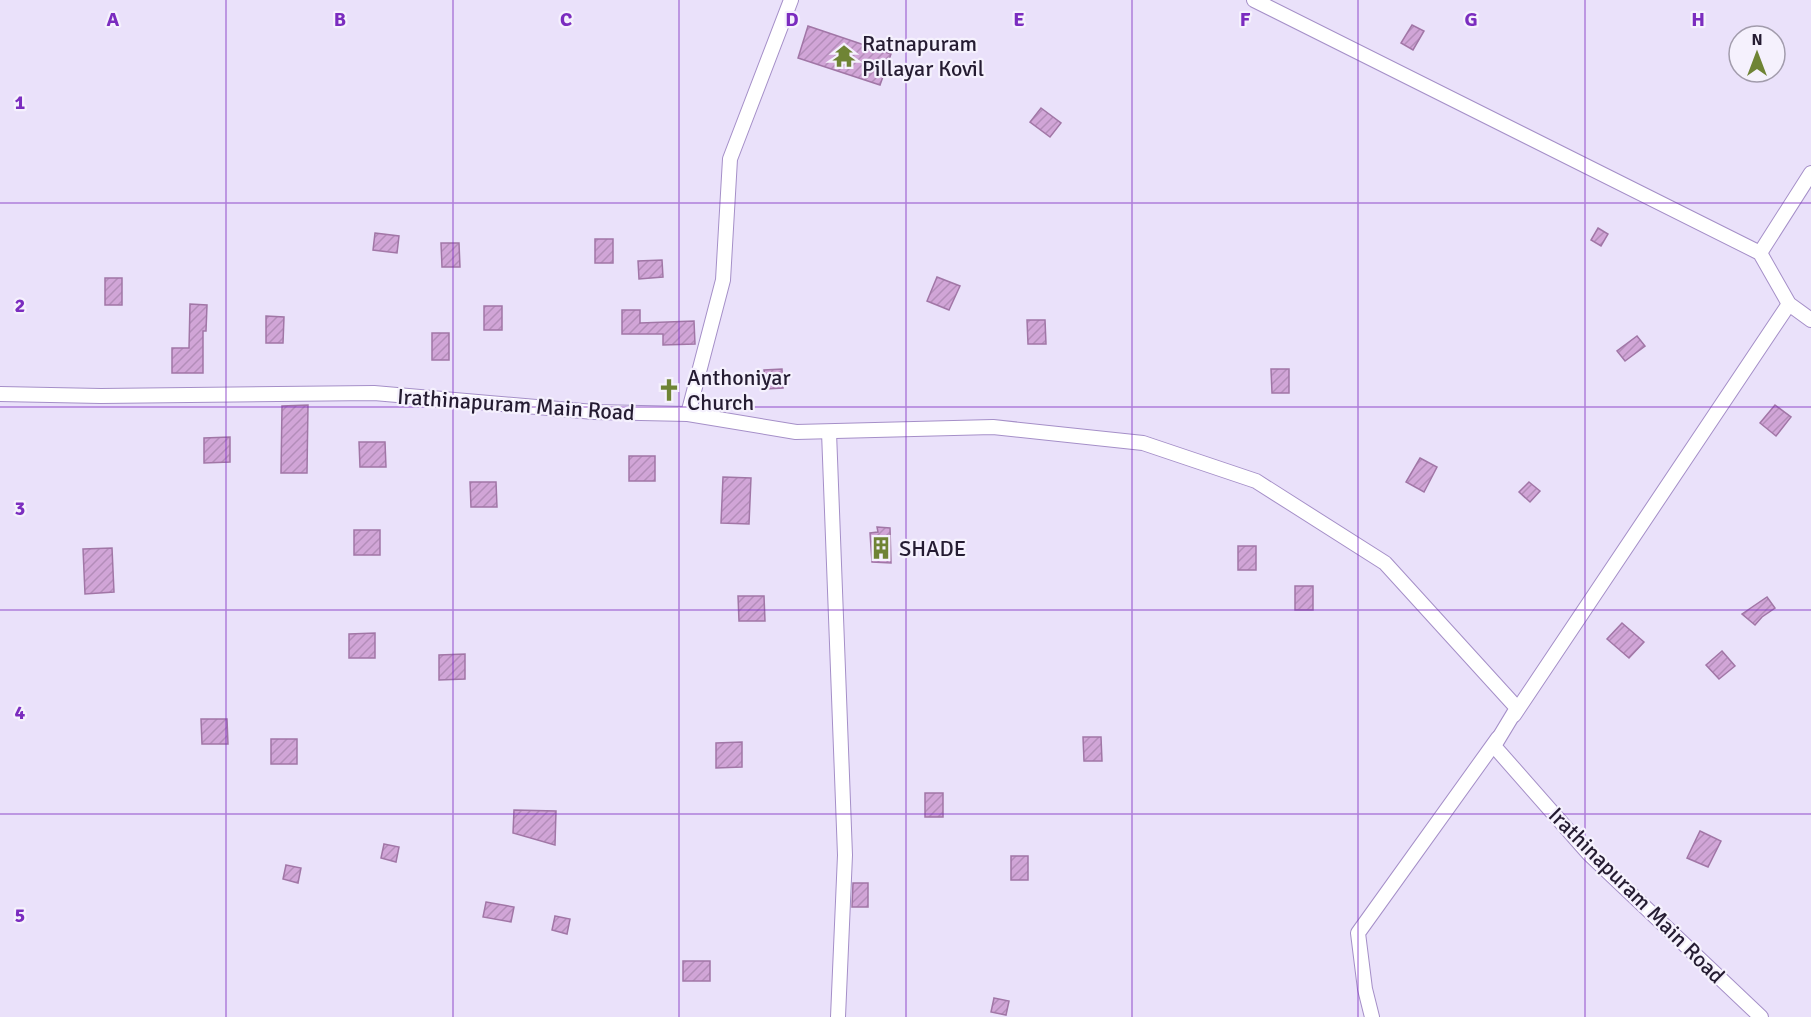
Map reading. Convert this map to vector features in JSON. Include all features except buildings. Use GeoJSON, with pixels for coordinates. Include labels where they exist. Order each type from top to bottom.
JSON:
{"type":"FeatureCollection","features":[{"type":"Feature","properties":{"kind":"street"},"geometry":{"type":"LineString","coordinates":[[688,414],[723,280],[730,159],[791,0]]}},
{"type":"Feature","properties":{"kind":"street"},"geometry":{"type":"LineString","coordinates":[[1254,0],[1760,253],[1789,304],[1811,320]]}},
{"type":"Feature","properties":{"kind":"street"},"geometry":{"type":"LineString","coordinates":[[1760,253],[1811,173]]}},
{"type":"Feature","properties":{"kind":"street"},"geometry":{"type":"LineString","coordinates":[[1372,1017],[1365,989],[1358,933],[1504,730],[1789,304]]}},
{"type":"Feature","properties":{"kind":"street","name":"Irathinapuram Main Road"},"geometry":{"type":"LineString","coordinates":[[0,394],[100,396],[374,393],[594,412],[688,414],[796,432],[993,426],[1143,443],[1256,481],[1385,563],[1517,708],[1494,746],[1589,854],[1761,1017]]}},
{"type":"Feature","properties":{"kind":"street"},"geometry":{"type":"LineString","coordinates":[[830,432],[845,855],[838,1017]]}},
{"type":"Feature","properties":{"kind":"place","name":"Ratnapuram Pillayar Kovil"},"geometry":{"type":"Point","coordinates":[844,56]}},
{"type":"Feature","properties":{"kind":"place","name":"Anthoniyar Church"},"geometry":{"type":"Point","coordinates":[669,390]}},
{"type":"Feature","properties":{"kind":"place","name":"SHADE"},"geometry":{"type":"Point","coordinates":[881,548]}}]}
